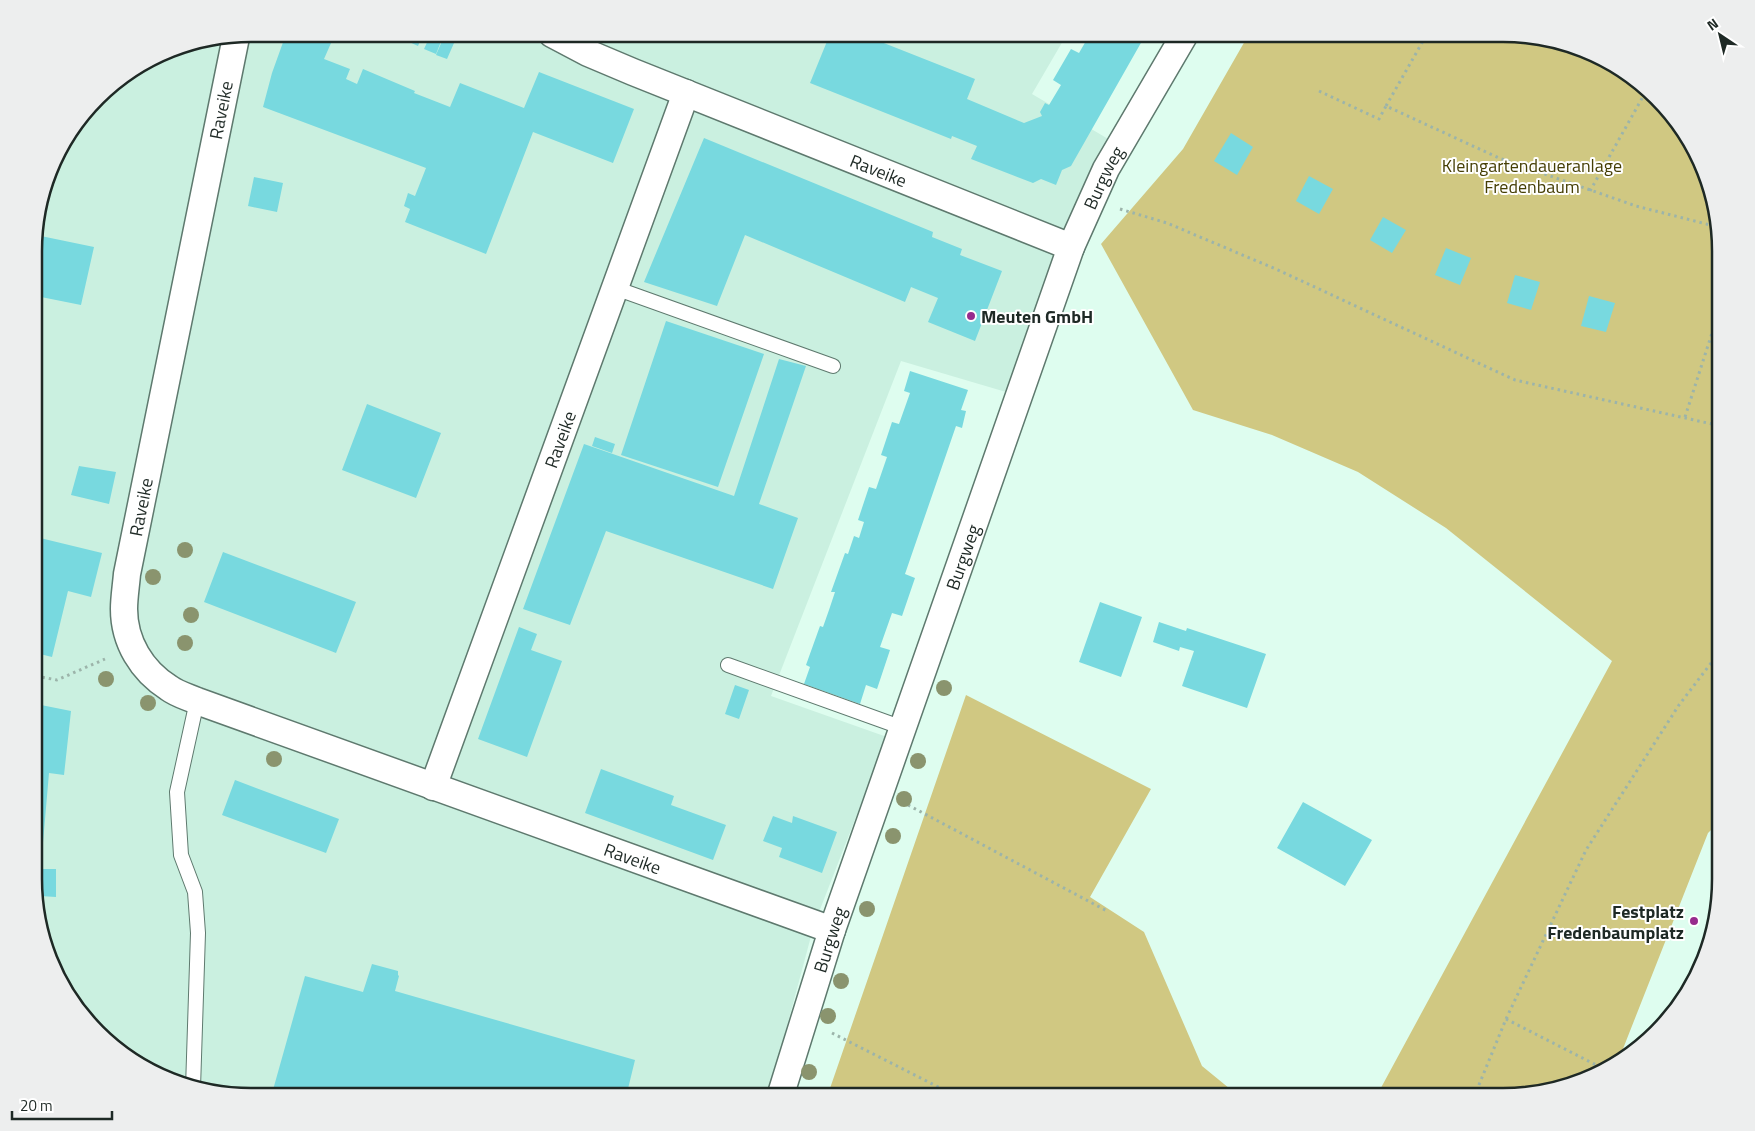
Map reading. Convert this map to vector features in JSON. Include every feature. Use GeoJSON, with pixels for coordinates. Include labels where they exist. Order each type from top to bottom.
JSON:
{"type":"FeatureCollection","features":[{"type":"Feature","properties":{"kind":"street","name":"Raveike"},"geometry":{"type":"LineString","coordinates":[[567,42],[588,53],[686,93],[1071,247]]}},
{"type":"Feature","properties":{"kind":"street","name":"Burgweg"},"geometry":{"type":"LineString","coordinates":[[783,1088],[832,930],[1071,247],[1106,168],[1179,42]]}},
{"type":"Feature","properties":{"kind":"street","name":"Raveike"},"geometry":{"type":"LineString","coordinates":[[235,43],[127,574],[124,610],[129,639],[138,660],[149,672],[170,689],[197,701],[832,930]]}},
{"type":"Feature","properties":{"kind":"street","name":"Raveike"},"geometry":{"type":"LineString","coordinates":[[433,787],[686,93]]}},
{"type":"Feature","properties":{"kind":"lane"},"geometry":{"type":"LineString","coordinates":[[615,288],[833,366]]}},
{"type":"Feature","properties":{"kind":"lane"},"geometry":{"type":"LineString","coordinates":[[728,664],[903,728]]}},
{"type":"Feature","properties":{"kind":"lane"},"geometry":{"type":"LineString","coordinates":[[193,1080],[198,933],[194,892],[181,856],[177,792],[197,701]]}},
{"type":"Feature","properties":{"kind":"path"},"geometry":{"type":"LineString","coordinates":[[1319,91],[1378,119],[1422,42]]}},
{"type":"Feature","properties":{"kind":"path"},"geometry":{"type":"LineString","coordinates":[[1590,191],[1643,96]]}},
{"type":"Feature","properties":{"kind":"path"},"geometry":{"type":"LineString","coordinates":[[1386,106],[1500,158],[1636,206],[1711,225]]}},
{"type":"Feature","properties":{"kind":"path"},"geometry":{"type":"LineString","coordinates":[[1090,204],[1124,210],[1167,223],[1278,270],[1516,380],[1712,424]]}},
{"type":"Feature","properties":{"kind":"path"},"geometry":{"type":"LineString","coordinates":[[1685,417],[1712,333]]}},
{"type":"Feature","properties":{"kind":"path"},"geometry":{"type":"LineString","coordinates":[[42,677],[57,680],[133,646]]}},
{"type":"Feature","properties":{"kind":"path"},"geometry":{"type":"LineString","coordinates":[[1478,1088],[1506,1019],[1586,850],[1679,705],[1712,662]]}},
{"type":"Feature","properties":{"kind":"path"},"geometry":{"type":"LineString","coordinates":[[881,791],[1106,911]]}},
{"type":"Feature","properties":{"kind":"path"},"geometry":{"type":"LineString","coordinates":[[805,1019],[940,1088]]}},
{"type":"Feature","properties":{"kind":"path"},"geometry":{"type":"LineString","coordinates":[[1506,1019],[1598,1066]]}},
{"type":"Feature","properties":{"kind":"shaded area"},"geometry":{"type":"Polygon","coordinates":[[[252,42],[1062,42],[1032,94],[1115,143],[1055,260],[1006,392],[901,361],[771,696],[887,737],[814,925],[770,1088],[224,1087],[184,1077],[159,1067],[124,1045],[94,1017],[78,996],[58,959],[44,907],[42,879],[42,252],[44,224],[58,172],[78,135],[94,114],[114,94],[135,78],[172,58],[224,44],[252,42]]]}},
{"type":"Feature","properties":{"kind":"green space","name":"Kleingartendaueranlage Fredenbaum"},"geometry":{"type":"Polygon","coordinates":[[[1244,42],[1503,42],[1531,44],[1571,54],[1596,64],[1620,78],[1641,94],[1661,114],[1677,135],[1697,172],[1711,224],[1712,238],[1712,829],[1708,833],[1622,1052],[1583,1073],[1531,1087],[1381,1088],[1612,661],[1446,528],[1358,472],[1272,435],[1193,410],[1101,244],[1183,149],[1244,42]]]}},
{"type":"Feature","properties":{"kind":"green space"},"geometry":{"type":"Polygon","coordinates":[[[966,695],[1151,789],[1090,897],[1144,932],[1202,1066],[1229,1088],[830,1088],[966,695]]]}},
{"type":"Feature","properties":{"kind":"building"},"geometry":{"type":"Polygon","coordinates":[[[283,42],[331,42],[324,59],[350,69],[346,79],[357,84],[363,69],[415,91],[414,93],[450,107],[460,83],[524,108],[539,72],[634,109],[613,163],[533,132],[486,254],[405,222],[410,209],[404,206],[408,193],[415,196],[426,168],[263,107],[283,42]]]}},
{"type":"Feature","properties":{"kind":"building"},"geometry":{"type":"Polygon","coordinates":[[[409,42],[420,42],[418,46],[409,42]]]}},
{"type":"Feature","properties":{"kind":"building"},"geometry":{"type":"Polygon","coordinates":[[[427,42],[441,42],[436,54],[424,49],[427,42]]]}},
{"type":"Feature","properties":{"kind":"building"},"geometry":{"type":"Polygon","coordinates":[[[442,42],[454,42],[447,59],[436,55],[442,42]]]}},
{"type":"Feature","properties":{"kind":"building"},"geometry":{"type":"Polygon","coordinates":[[[827,42],[881,42],[975,79],[967,99],[1024,123],[1042,116],[1040,112],[1045,103],[1049,105],[1061,85],[1053,80],[1071,49],[1079,53],[1085,42],[1141,42],[1071,166],[1062,170],[1056,185],[1041,179],[1033,183],[971,159],[977,146],[952,136],[951,139],[810,83],[827,42]]]}},
{"type":"Feature","properties":{"kind":"building"},"geometry":{"type":"Polygon","coordinates":[[[1231,133],[1253,147],[1237,175],[1214,161],[1231,133]]]}},
{"type":"Feature","properties":{"kind":"building"},"geometry":{"type":"Polygon","coordinates":[[[704,138],[933,232],[932,237],[962,249],[960,255],[1002,271],[975,341],[928,322],[938,298],[911,287],[905,302],[745,235],[717,306],[644,282],[704,138]]]}},
{"type":"Feature","properties":{"kind":"building"},"geometry":{"type":"Polygon","coordinates":[[[1309,176],[1333,189],[1319,214],[1296,201],[1309,176]]]}},
{"type":"Feature","properties":{"kind":"building"},"geometry":{"type":"Polygon","coordinates":[[[254,177],[283,183],[277,212],[248,206],[254,177]]]}},
{"type":"Feature","properties":{"kind":"building"},"geometry":{"type":"Polygon","coordinates":[[[1383,217],[1406,230],[1392,253],[1370,240],[1383,217]]]}},
{"type":"Feature","properties":{"kind":"building"},"geometry":{"type":"Polygon","coordinates":[[[43,236],[94,247],[81,305],[42,297],[43,236]]]}},
{"type":"Feature","properties":{"kind":"building"},"geometry":{"type":"Polygon","coordinates":[[[1446,248],[1471,258],[1460,285],[1435,275],[1446,248]]]}},
{"type":"Feature","properties":{"kind":"building"},"geometry":{"type":"Polygon","coordinates":[[[1515,275],[1540,282],[1531,310],[1507,303],[1515,275]]]}},
{"type":"Feature","properties":{"kind":"building"},"geometry":{"type":"Polygon","coordinates":[[[1589,296],[1615,303],[1606,332],[1581,326],[1589,296]]]}},
{"type":"Feature","properties":{"kind":"building"},"geometry":{"type":"Polygon","coordinates":[[[666,321],[764,354],[718,487],[621,455],[666,321]]]}},
{"type":"Feature","properties":{"kind":"building"},"geometry":{"type":"Polygon","coordinates":[[[779,359],[806,366],[759,504],[798,518],[773,589],[606,531],[570,625],[523,609],[584,444],[734,496],[779,359]]]}},
{"type":"Feature","properties":{"kind":"building"},"geometry":{"type":"Polygon","coordinates":[[[910,371],[968,390],[961,410],[966,411],[962,428],[956,426],[905,574],[915,578],[902,616],[892,613],[880,647],[890,650],[877,689],[866,685],[860,704],[804,684],[810,667],[806,665],[820,626],[823,627],[829,610],[835,592],[831,592],[845,553],[848,554],[854,536],[859,538],[864,522],[858,520],[869,487],[876,489],[887,457],[881,455],[892,422],[899,424],[910,393],[904,391],[910,371]]]}},
{"type":"Feature","properties":{"kind":"building"},"geometry":{"type":"Polygon","coordinates":[[[367,404],[441,433],[416,498],[342,470],[367,404]]]}},
{"type":"Feature","properties":{"kind":"building"},"geometry":{"type":"Polygon","coordinates":[[[595,437],[615,444],[612,453],[592,446],[595,437]]]}},
{"type":"Feature","properties":{"kind":"building"},"geometry":{"type":"Polygon","coordinates":[[[79,466],[116,472],[109,504],[71,495],[79,466]]]}},
{"type":"Feature","properties":{"kind":"building"},"geometry":{"type":"Polygon","coordinates":[[[42,538],[102,553],[91,597],[68,591],[52,657],[42,654],[42,538]]]}},
{"type":"Feature","properties":{"kind":"building"},"geometry":{"type":"Polygon","coordinates":[[[223,552],[356,602],[336,653],[204,602],[223,552]]]}},
{"type":"Feature","properties":{"kind":"building"},"geometry":{"type":"Polygon","coordinates":[[[1100,602],[1142,617],[1121,677],[1079,662],[1100,602]]]}},
{"type":"Feature","properties":{"kind":"building"},"geometry":{"type":"Polygon","coordinates":[[[1159,622],[1186,631],[1187,628],[1266,654],[1247,708],[1182,686],[1194,651],[1180,647],[1179,651],[1153,642],[1159,622]]]}},
{"type":"Feature","properties":{"kind":"building"},"geometry":{"type":"Polygon","coordinates":[[[519,627],[537,634],[531,650],[562,661],[527,757],[478,739],[519,627]]]}},
{"type":"Feature","properties":{"kind":"building"},"geometry":{"type":"Polygon","coordinates":[[[735,685],[749,690],[739,719],[725,714],[735,685]]]}},
{"type":"Feature","properties":{"kind":"building"},"geometry":{"type":"Polygon","coordinates":[[[42,705],[71,711],[64,775],[49,773],[42,854],[42,705]]]}},
{"type":"Feature","properties":{"kind":"building"},"geometry":{"type":"Polygon","coordinates":[[[601,769],[674,796],[671,805],[726,825],[713,860],[585,813],[601,769]]]}},
{"type":"Feature","properties":{"kind":"building"},"geometry":{"type":"Polygon","coordinates":[[[235,780],[339,819],[326,853],[222,815],[235,780]]]}},
{"type":"Feature","properties":{"kind":"building"},"geometry":{"type":"Polygon","coordinates":[[[1303,802],[1372,840],[1345,886],[1277,848],[1303,802]]]}},
{"type":"Feature","properties":{"kind":"building"},"geometry":{"type":"Polygon","coordinates":[[[773,816],[792,823],[793,816],[837,832],[822,873],[779,857],[782,848],[763,841],[773,816]]]}},
{"type":"Feature","properties":{"kind":"building"},"geometry":{"type":"Polygon","coordinates":[[[42,869],[56,869],[56,897],[43,896],[42,869]]]}},
{"type":"Feature","properties":{"kind":"building"},"geometry":{"type":"Polygon","coordinates":[[[372,964],[398,971],[399,976],[395,991],[635,1060],[628,1088],[274,1088],[305,976],[363,992],[372,964]]]}},
{"type":"Feature","properties":{"kind":"place","name":"Meuten GmbH"},"geometry":{"type":"Point","coordinates":[971,316]}},
{"type":"Feature","properties":{"kind":"place","name":"Festplatz Fredenbaumplatz"},"geometry":{"type":"Point","coordinates":[1694,921]}}]}
